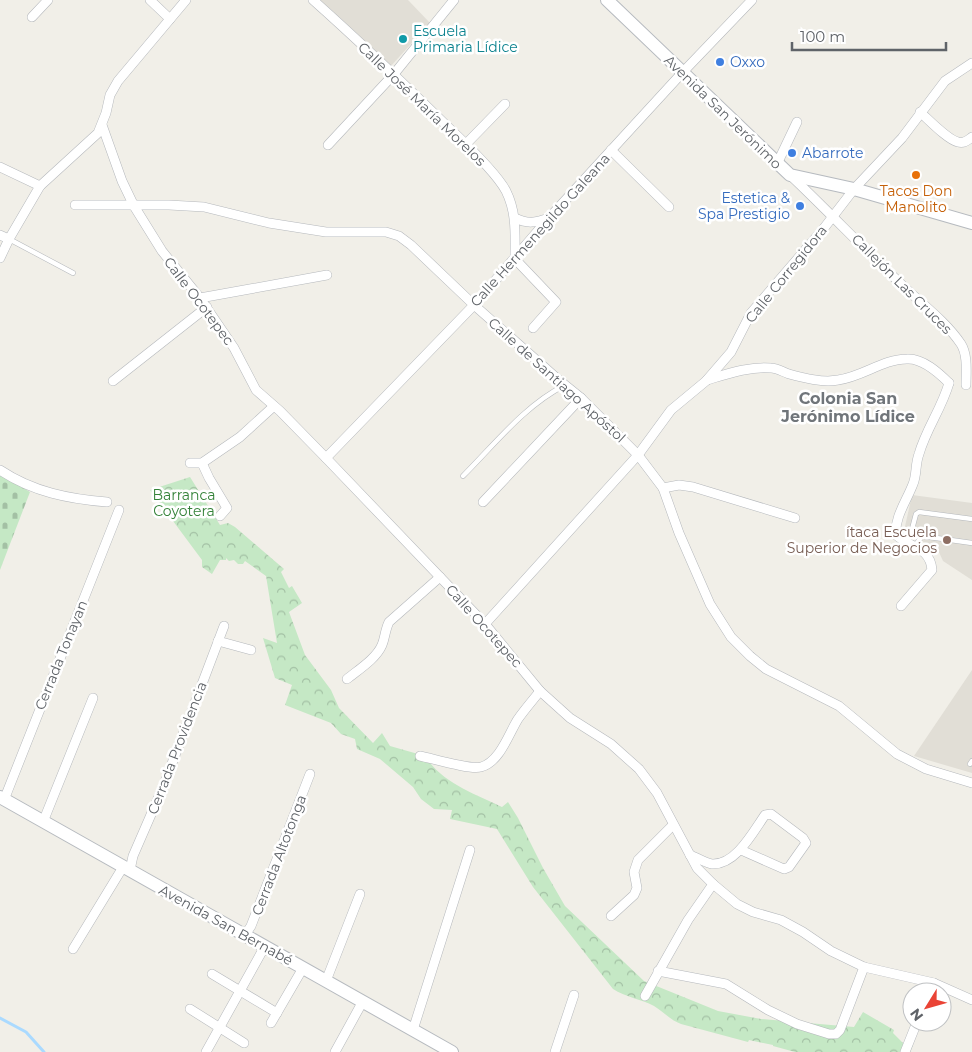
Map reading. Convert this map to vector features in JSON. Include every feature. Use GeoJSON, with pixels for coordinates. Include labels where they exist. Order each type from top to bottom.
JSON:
{"type":"FeatureCollection","features":[{"type":"Feature","properties":{"kind":"main road","name":"Avenida San Jerónimo"},"geometry":{"type":"LineString","coordinates":[[607,0],[790,175],[854,189],[972,224]]}},
{"type":"Feature","properties":{"kind":"main road","name":"Avenida San Bernabé"},"geometry":{"type":"LineString","coordinates":[[2,799],[452,1052]]}},
{"type":"Feature","properties":{"kind":"street"},"geometry":{"type":"LineString","coordinates":[[32,17],[48,0]]}},
{"type":"Feature","properties":{"kind":"street"},"geometry":{"type":"LineString","coordinates":[[150,0],[170,19]]}},
{"type":"Feature","properties":{"kind":"street"},"geometry":{"type":"LineString","coordinates":[[0,258],[40,186],[92,140],[102,125],[110,95],[118,81],[186,0]]}},
{"type":"Feature","properties":{"kind":"street","name":"Calle José María Morelos"},"geometry":{"type":"LineString","coordinates":[[313,0],[394,74],[466,144],[505,189],[515,218],[515,259]]}},
{"type":"Feature","properties":{"kind":"street"},"geometry":{"type":"LineString","coordinates":[[328,145],[394,74],[454,0]]}},
{"type":"Feature","properties":{"kind":"street","name":"Calle Hermenegildo Galeana"},"geometry":{"type":"LineString","coordinates":[[326,458],[474,305],[549,218],[752,0]]}},
{"type":"Feature","properties":{"kind":"street","name":"Calle Corregidora"},"geometry":{"type":"LineString","coordinates":[[485,624],[638,455],[672,410],[706,381],[731,352],[751,313],[824,228],[854,189],[902,138],[945,81],[972,63]]}},
{"type":"Feature","properties":{"kind":"street"},"geometry":{"type":"LineString","coordinates":[[466,144],[504,104]]}},
{"type":"Feature","properties":{"kind":"street"},"geometry":{"type":"LineString","coordinates":[[920,112],[950,138],[958,142],[965,142],[972,136]]}},
{"type":"Feature","properties":{"kind":"street"},"geometry":{"type":"LineString","coordinates":[[777,164],[797,122]]}},
{"type":"Feature","properties":{"kind":"street","name":"Calle Ocotepec"},"geometry":{"type":"LineString","coordinates":[[102,125],[122,181],[134,206],[162,251],[207,307],[234,348],[256,390],[326,458],[485,624],[540,691],[570,718],[611,744],[639,769],[657,793],[698,868],[713,884],[737,904],[753,912],[781,920],[831,951],[864,967],[930,982]]}},
{"type":"Feature","properties":{"kind":"street"},"geometry":{"type":"LineString","coordinates":[[611,150],[669,207]]}},
{"type":"Feature","properties":{"kind":"street"},"geometry":{"type":"LineString","coordinates":[[0,167],[40,186]]}},
{"type":"Feature","properties":{"kind":"street","name":"Callejón Las Cruces"},"geometry":{"type":"LineString","coordinates":[[790,175],[833,215],[962,345],[969,385],[950,383]]}},
{"type":"Feature","properties":{"kind":"street","name":"Calle de Santiago Apóstol"},"geometry":{"type":"LineString","coordinates":[[75,205],[204,207],[270,223],[326,232],[386,232],[399,236],[411,245],[474,305],[581,398],[638,455],[663,488],[710,604],[732,637],[750,656],[766,669],[839,706],[898,754],[926,769],[972,783]]}},
{"type":"Feature","properties":{"kind":"street"},"geometry":{"type":"LineString","coordinates":[[515,218],[524,223],[537,223],[549,218]]}},
{"type":"Feature","properties":{"kind":"street"},"geometry":{"type":"LineString","coordinates":[[0,234],[9,239]]}},
{"type":"Feature","properties":{"kind":"street"},"geometry":{"type":"LineString","coordinates":[[515,259],[556,302],[533,328]]}},
{"type":"Feature","properties":{"kind":"street"},"geometry":{"type":"LineString","coordinates":[[200,298],[327,275]]}},
{"type":"Feature","properties":{"kind":"street"},"geometry":{"type":"LineString","coordinates":[[113,381],[207,307]]}},
{"type":"Feature","properties":{"kind":"street"},"geometry":{"type":"LineString","coordinates":[[706,381],[739,371],[771,368],[817,380],[837,381],[860,375],[889,362],[909,359],[939,372],[950,383],[944,399],[932,420],[918,456],[915,482],[895,526],[896,535],[904,542],[926,553],[931,560],[932,570],[901,606]]}},
{"type":"Feature","properties":{"kind":"street"},"geometry":{"type":"LineString","coordinates":[[484,502],[581,398]]}},
{"type":"Feature","properties":{"kind":"street"},"geometry":{"type":"LineString","coordinates":[[190,463],[202,463],[240,437],[274,406]]}},
{"type":"Feature","properties":{"kind":"street"},"geometry":{"type":"LineString","coordinates":[[202,463],[228,508],[220,516]]}},
{"type":"Feature","properties":{"kind":"street"},"geometry":{"type":"LineString","coordinates":[[0,470],[37,490],[63,497],[107,502]]}},
{"type":"Feature","properties":{"kind":"street"},"geometry":{"type":"LineString","coordinates":[[663,488],[679,485],[693,487],[795,518]]}},
{"type":"Feature","properties":{"kind":"street","name":"Cerrada Tonayan"},"geometry":{"type":"LineString","coordinates":[[2,799],[119,510]]}},
{"type":"Feature","properties":{"kind":"street"},"geometry":{"type":"LineString","coordinates":[[347,679],[376,654],[382,645],[384,632],[389,622],[440,577]]}},
{"type":"Feature","properties":{"kind":"street","name":"Cerrada Providencia"},"geometry":{"type":"LineString","coordinates":[[73,949],[134,856],[163,787],[224,626]]}},
{"type":"Feature","properties":{"kind":"street"},"geometry":{"type":"LineString","coordinates":[[218,641],[251,650]]}},
{"type":"Feature","properties":{"kind":"street"},"geometry":{"type":"LineString","coordinates":[[420,756],[470,767],[481,767],[488,764],[499,753],[518,720],[540,691]]}},
{"type":"Feature","properties":{"kind":"street"},"geometry":{"type":"LineString","coordinates":[[43,822],[93,698]]}},
{"type":"Feature","properties":{"kind":"street","name":"Cerrada Altotonga"},"geometry":{"type":"LineString","coordinates":[[245,935],[251,926],[310,774]]}},
{"type":"Feature","properties":{"kind":"street"},"geometry":{"type":"LineString","coordinates":[[690,854],[710,864],[720,863],[741,850],[765,815],[768,814],[771,814],[803,838],[806,843],[789,867],[784,869],[741,850]]}},
{"type":"Feature","properties":{"kind":"street"},"geometry":{"type":"LineString","coordinates":[[611,916],[634,895],[637,888],[634,872],[638,860],[673,825]]}},
{"type":"Feature","properties":{"kind":"street"},"geometry":{"type":"LineString","coordinates":[[413,1030],[470,850]]}},
{"type":"Feature","properties":{"kind":"street"},"geometry":{"type":"LineString","coordinates":[[645,996],[688,920],[713,884]]}},
{"type":"Feature","properties":{"kind":"street"},"geometry":{"type":"LineString","coordinates":[[326,981],[360,894]]}},
{"type":"Feature","properties":{"kind":"street"},"geometry":{"type":"LineString","coordinates":[[206,1052],[265,946]]}},
{"type":"Feature","properties":{"kind":"street"},"geometry":{"type":"LineString","coordinates":[[658,971],[726,984],[768,1010],[797,1024],[829,1034],[836,1034],[840,1030],[864,967]]}},
{"type":"Feature","properties":{"kind":"street"},"geometry":{"type":"LineString","coordinates":[[271,1023],[303,968]]}},
{"type":"Feature","properties":{"kind":"street"},"geometry":{"type":"LineString","coordinates":[[212,974],[277,1013]]}},
{"type":"Feature","properties":{"kind":"street","name":"Calle Ocotepec"},"geometry":{"type":"LineString","coordinates":[[952,991],[972,1000]]}},
{"type":"Feature","properties":{"kind":"street"},"geometry":{"type":"LineString","coordinates":[[555,1052],[574,995]]}},
{"type":"Feature","properties":{"kind":"street"},"geometry":{"type":"LineString","coordinates":[[335,1052],[362,1001]]}},
{"type":"Feature","properties":{"kind":"street"},"geometry":{"type":"LineString","coordinates":[[190,1009],[244,1043]]}},
{"type":"Feature","properties":{"kind":"street"},"geometry":{"type":"LineString","coordinates":[[905,1052],[914,1032]]}},
{"type":"Feature","properties":{"kind":"lane"},"geometry":{"type":"LineString","coordinates":[[9,239],[73,273]]}},
{"type":"Feature","properties":{"kind":"lane"},"geometry":{"type":"LineString","coordinates":[[463,476],[528,410],[546,395],[565,385]]}},
{"type":"Feature","properties":{"kind":"lane"},"geometry":{"type":"LineString","coordinates":[[972,519],[919,512],[916,514],[911,533],[972,543]]}},
{"type":"Feature","properties":{"kind":"lane"},"geometry":{"type":"LineString","coordinates":[[914,547],[922,536]]}},
{"type":"Feature","properties":{"kind":"shaded area"},"geometry":{"type":"Polygon","coordinates":[[[320,0],[408,0],[430,23],[390,67],[320,0]]]}},
{"type":"Feature","properties":{"kind":"shaded area","name":"ítaca Escuela Superior de Negocios"},"geometry":{"type":"Polygon","coordinates":[[[912,495],[972,503],[972,580],[943,561],[938,550],[904,531],[912,495]]]}},
{"type":"Feature","properties":{"kind":"shaded area"},"geometry":{"type":"Polygon","coordinates":[[[972,670],[972,773],[914,756],[972,670]]]}},
{"type":"Feature","properties":{"kind":"green space"},"geometry":{"type":"Polygon","coordinates":[[[0,474],[30,492],[0,570],[0,474]]]}},
{"type":"Feature","properties":{"kind":"green space","name":"Barranca Coyotera"},"geometry":{"type":"Polygon","coordinates":[[[190,477],[220,525],[228,523],[235,527],[284,569],[281,572],[289,588],[292,586],[302,603],[289,612],[305,655],[331,690],[339,708],[373,743],[382,733],[390,746],[425,756],[440,774],[460,787],[502,807],[508,802],[565,906],[644,981],[718,1011],[761,1019],[854,1027],[863,1012],[894,1030],[893,1033],[906,1046],[913,1045],[910,1052],[795,1052],[773,1045],[749,1040],[748,1042],[681,1024],[654,1006],[613,989],[533,887],[497,829],[450,819],[452,810],[434,809],[421,799],[413,787],[380,759],[357,749],[355,739],[341,734],[331,723],[285,705],[292,685],[275,678],[263,638],[277,643],[266,576],[245,561],[243,564],[238,564],[234,560],[229,561],[226,558],[226,560],[220,560],[212,574],[202,567],[202,560],[150,490],[190,477]]]}},
{"type":"Feature","properties":{"kind":"waterway"},"geometry":{"type":"LineString","coordinates":[[0,1018],[26,1032],[44,1052]]}},
{"type":"Feature","properties":{"kind":"place","name":"Escuela Primaria Lídice"},"geometry":{"type":"Point","coordinates":[403,39]}},
{"type":"Feature","properties":{"kind":"place","name":"Oxxo"},"geometry":{"type":"Point","coordinates":[720,62]}},
{"type":"Feature","properties":{"kind":"place","name":"Abarrote"},"geometry":{"type":"Point","coordinates":[792,153]}},
{"type":"Feature","properties":{"kind":"place","name":"Tacos Don Manolito"},"geometry":{"type":"Point","coordinates":[916,175]}},
{"type":"Feature","properties":{"kind":"place","name":"Estetica & Spa Prestigio"},"geometry":{"type":"Point","coordinates":[800,206]}},
{"type":"Feature","properties":{"kind":"place","name":"ítaca Escuela Superior de Negocios"},"geometry":{"type":"Point","coordinates":[947,540]}},
{"type":"Feature","properties":{"kind":"district","name":"Colonia San Jerónimo Lídice"},"geometry":{"type":"Point","coordinates":[848,407]}}]}
